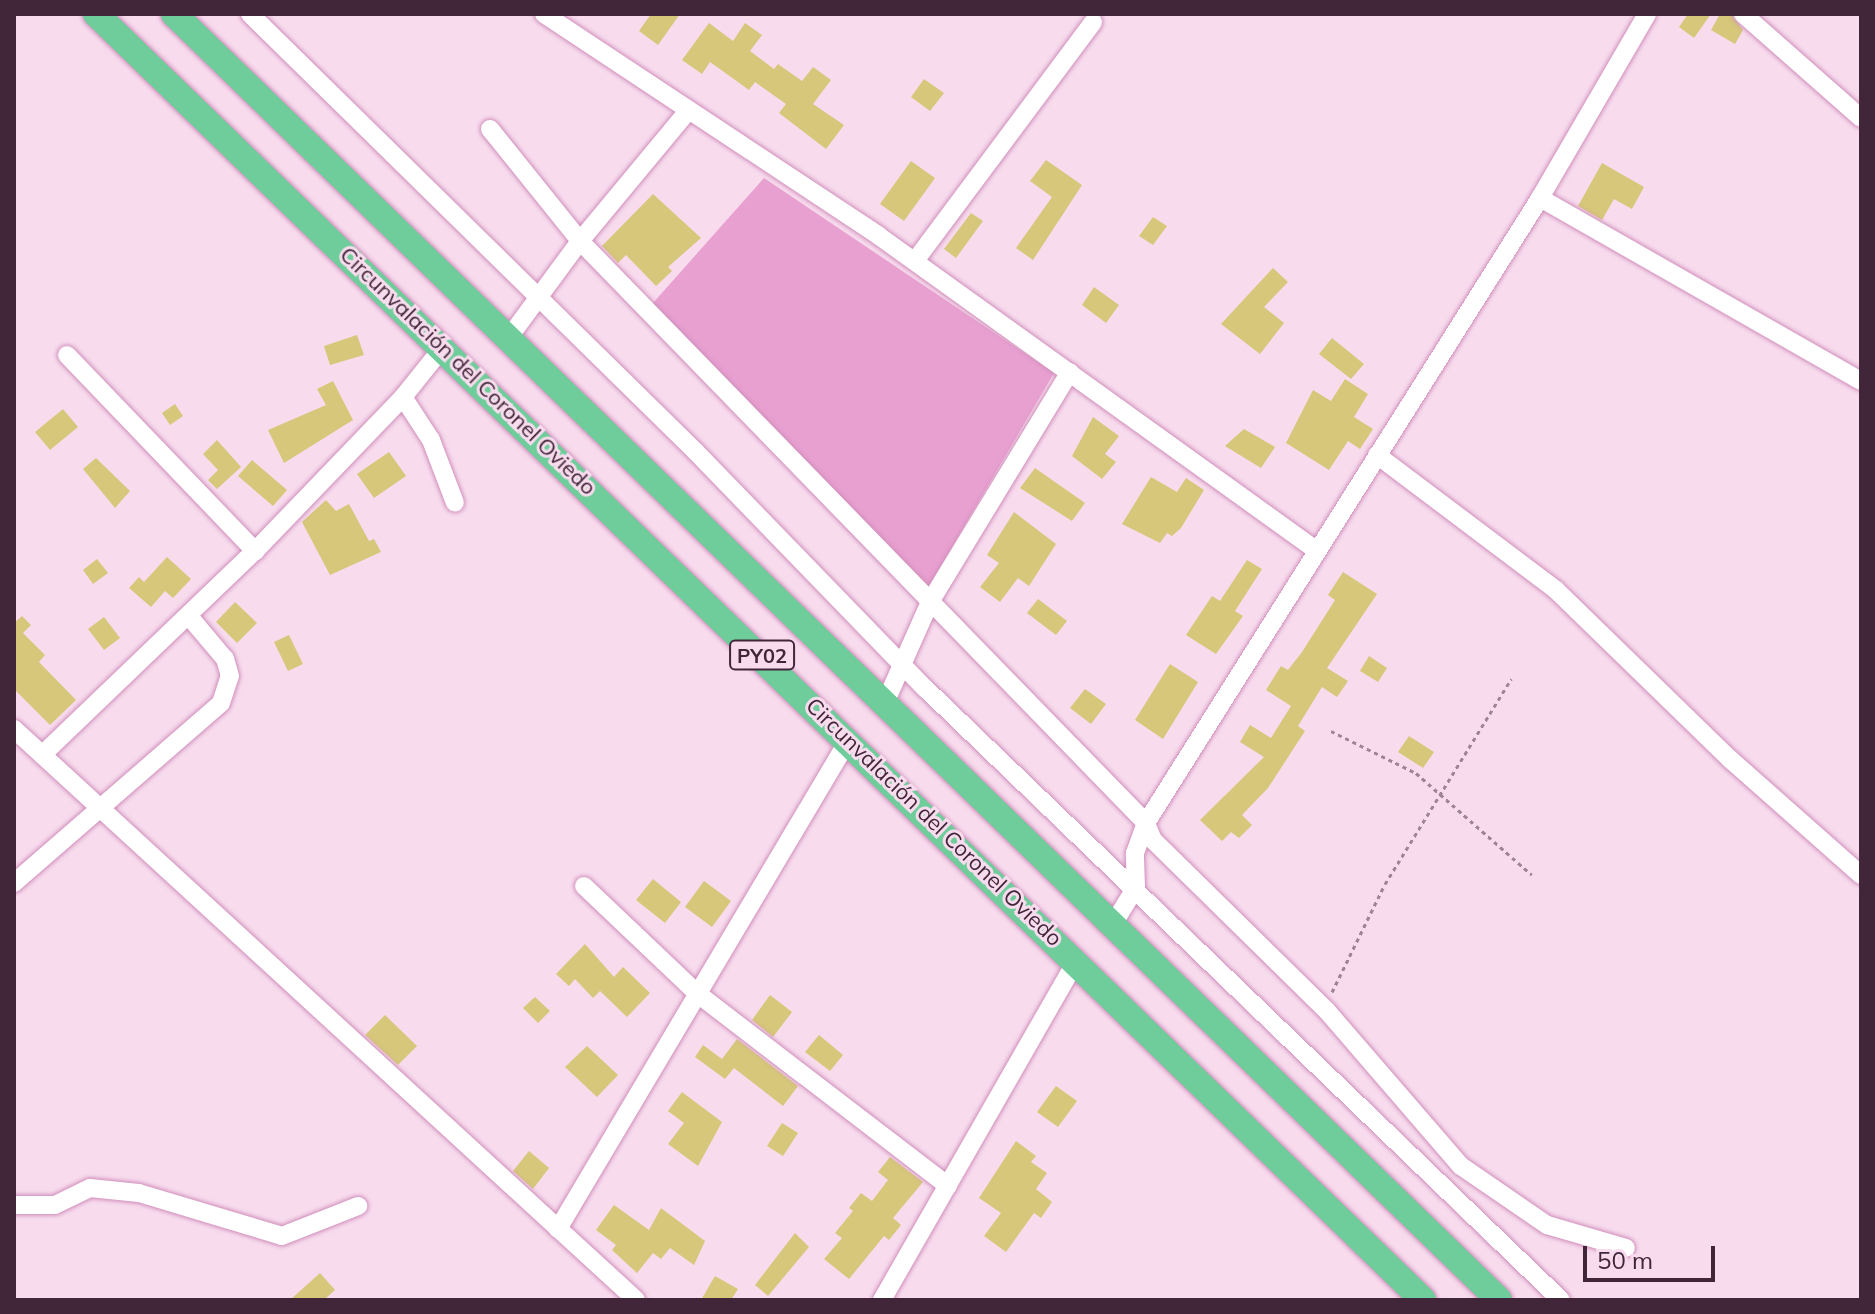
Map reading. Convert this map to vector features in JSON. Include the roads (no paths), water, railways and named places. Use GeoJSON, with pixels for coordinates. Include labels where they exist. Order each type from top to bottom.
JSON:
{"type":"FeatureCollection","features":[{"type":"Feature","properties":{"kind":"highway","name":"Circunvalación del Coronel Oviedo"},"geometry":{"type":"LineString","coordinates":[[96,14],[849,739],[1423,1300]]}},
{"type":"Feature","properties":{"kind":"highway","name":"PY02"},"geometry":{"type":"LineString","coordinates":[[174,14],[510,336],[1499,1300]]}},
{"type":"Feature","properties":{"kind":"street"},"geometry":{"type":"LineString","coordinates":[[250,14],[903,663],[1561,1300]]}},
{"type":"Feature","properties":{"kind":"street"},"geometry":{"type":"LineString","coordinates":[[544,14],[915,261],[1316,550]]}},
{"type":"Feature","properties":{"kind":"street"},"geometry":{"type":"LineString","coordinates":[[1112,926],[1136,887],[1135,853],[1146,823],[1540,198],[1647,14]]}},
{"type":"Feature","properties":{"kind":"street"},"geometry":{"type":"LineString","coordinates":[[1743,14],[1861,118]]}},
{"type":"Feature","properties":{"kind":"street"},"geometry":{"type":"LineString","coordinates":[[915,261],[1093,22]]}},
{"type":"Feature","properties":{"kind":"street"},"geometry":{"type":"LineString","coordinates":[[510,336],[580,241],[687,112]]}},
{"type":"Feature","properties":{"kind":"street"},"geometry":{"type":"LineString","coordinates":[[490,129],[580,241],[1146,823],[1153,840],[1327,1011],[1461,1166],[1547,1225],[1626,1248]]}},
{"type":"Feature","properties":{"kind":"street"},"geometry":{"type":"LineString","coordinates":[[1540,198],[1861,381]]}},
{"type":"Feature","properties":{"kind":"street"},"geometry":{"type":"LineString","coordinates":[[42,755],[255,551],[403,397],[443,347]]}},
{"type":"Feature","properties":{"kind":"street"},"geometry":{"type":"LineString","coordinates":[[67,355],[255,551]]}},
{"type":"Feature","properties":{"kind":"street"},"geometry":{"type":"LineString","coordinates":[[885,703],[930,602],[1070,372]]}},
{"type":"Feature","properties":{"kind":"street"},"geometry":{"type":"LineString","coordinates":[[403,397],[431,440],[455,503]]}},
{"type":"Feature","properties":{"kind":"street"},"geometry":{"type":"LineString","coordinates":[[1377,455],[1556,590],[1731,760],[1861,875]]}},
{"type":"Feature","properties":{"kind":"street"},"geometry":{"type":"LineString","coordinates":[[14,883],[221,703],[228,691],[225,659],[188,615]]}},
{"type":"Feature","properties":{"kind":"street"},"geometry":{"type":"LineString","coordinates":[[14,729],[636,1300]]}},
{"type":"Feature","properties":{"kind":"street"},"geometry":{"type":"LineString","coordinates":[[558,1229],[849,739]]}},
{"type":"Feature","properties":{"kind":"street"},"geometry":{"type":"LineString","coordinates":[[584,886],[698,994],[948,1186]]}},
{"type":"Feature","properties":{"kind":"street"},"geometry":{"type":"LineString","coordinates":[[882,1300],[1076,961]]}},
{"type":"Feature","properties":{"kind":"street"},"geometry":{"type":"LineString","coordinates":[[14,1205],[55,1205],[90,1188],[139,1193],[282,1236],[358,1206]]}}]}
